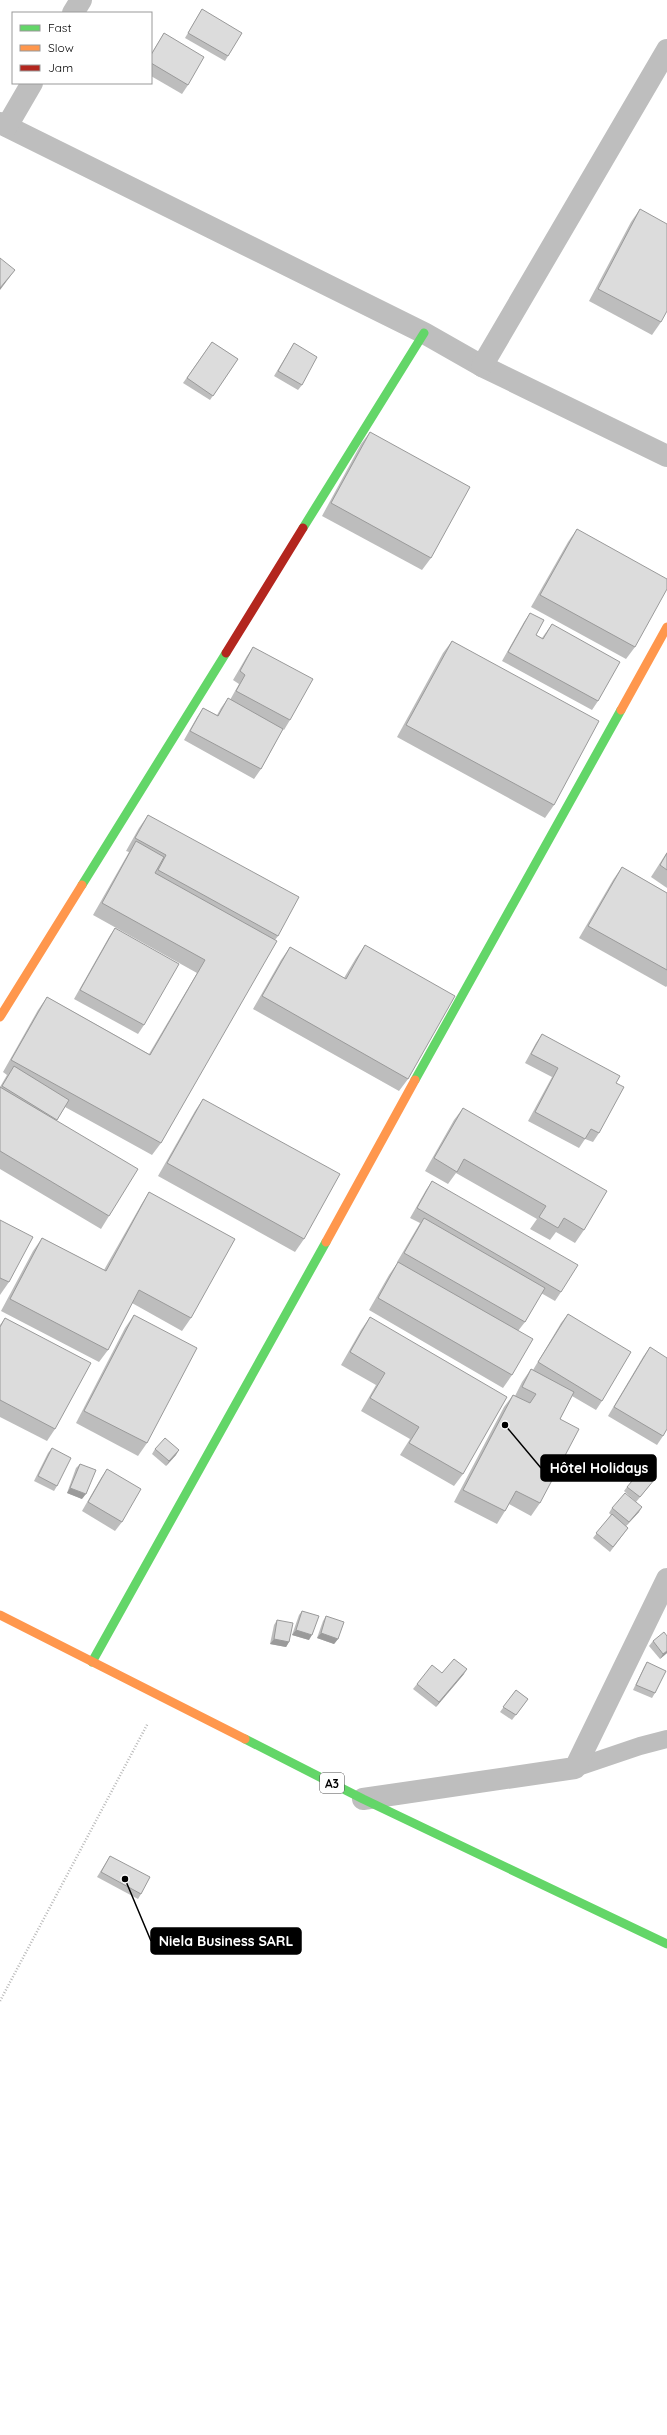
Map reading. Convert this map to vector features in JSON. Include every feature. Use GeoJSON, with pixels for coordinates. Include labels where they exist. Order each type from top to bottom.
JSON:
{"type":"FeatureCollection","features":[{"type":"Feature","properties":{"kind":"main road"},"geometry":{"type":"LineString","coordinates":[[0,1017],[424,333]]}},
{"type":"Feature","properties":{"kind":"main road"},"geometry":{"type":"LineString","coordinates":[[92,1662],[667,627]]}},
{"type":"Feature","properties":{"kind":"main road","name":"A3"},"geometry":{"type":"LineString","coordinates":[[0,1615],[363,1799],[667,1944]]}},
{"type":"Feature","properties":{"kind":"street"},"geometry":{"type":"LineString","coordinates":[[74,12],[80,0]]}},
{"type":"Feature","properties":{"kind":"street"},"geometry":{"type":"LineString","coordinates":[[482,366],[667,50]]}},
{"type":"Feature","properties":{"kind":"street"},"geometry":{"type":"LineString","coordinates":[[31,84],[4,124],[424,333],[482,366],[667,456]]}},
{"type":"Feature","properties":{"kind":"street"},"geometry":{"type":"LineString","coordinates":[[363,1799],[575,1768],[667,1579]]}},
{"type":"Feature","properties":{"kind":"lane"},"geometry":{"type":"LineString","coordinates":[[575,1768],[640,1746],[667,1739]]}},
{"type":"Feature","properties":{"kind":"path"},"geometry":{"type":"LineString","coordinates":[[0,2001],[162,1697]]}},
{"type":"Feature","properties":{"kind":"building"},"geometry":{"type":"Polygon","coordinates":[[[202,9],[242,33],[228,56],[188,33],[202,9]]]}},
{"type":"Feature","properties":{"kind":"building"},"geometry":{"type":"Polygon","coordinates":[[[164,33],[204,57],[188,85],[152,64],[152,53],[164,33]]]}},
{"type":"Feature","properties":{"kind":"building"},"geometry":{"type":"Polygon","coordinates":[[[640,209],[667,224],[667,311],[661,322],[598,289],[640,209]]]}},
{"type":"Feature","properties":{"kind":"building"},"geometry":{"type":"Polygon","coordinates":[[[0,258],[15,270],[0,288],[0,258]]]}},
{"type":"Feature","properties":{"kind":"building"},"geometry":{"type":"Polygon","coordinates":[[[212,342],[238,359],[213,396],[187,378],[212,342]]]}},
{"type":"Feature","properties":{"kind":"building"},"geometry":{"type":"Polygon","coordinates":[[[294,343],[317,357],[302,385],[278,371],[294,343]]]}},
{"type":"Feature","properties":{"kind":"building"},"geometry":{"type":"Polygon","coordinates":[[[370,432],[470,487],[431,558],[331,503],[370,432]]]}},
{"type":"Feature","properties":{"kind":"building"},"geometry":{"type":"Polygon","coordinates":[[[577,529],[667,579],[667,589],[635,647],[540,595],[577,529]]]}},
{"type":"Feature","properties":{"kind":"building"},"geometry":{"type":"Polygon","coordinates":[[[530,613],[544,620],[536,635],[543,639],[552,624],[620,662],[598,701],[508,652],[530,613]]]}},
{"type":"Feature","properties":{"kind":"building"},"geometry":{"type":"Polygon","coordinates":[[[452,641],[599,721],[554,805],[406,725],[452,641]]]}},
{"type":"Feature","properties":{"kind":"building"},"geometry":{"type":"Polygon","coordinates":[[[253,647],[313,679],[290,720],[236,691],[245,675],[240,671],[253,647]]]}},
{"type":"Feature","properties":{"kind":"building"},"geometry":{"type":"Polygon","coordinates":[[[228,698],[283,729],[261,769],[190,731],[203,708],[218,716],[228,698]]]}},
{"type":"Feature","properties":{"kind":"building"},"geometry":{"type":"Polygon","coordinates":[[[148,815],[299,897],[278,936],[158,870],[166,855],[135,838],[148,815]]]}},
{"type":"Feature","properties":{"kind":"building"},"geometry":{"type":"Polygon","coordinates":[[[136,841],[164,857],[155,873],[277,941],[161,1143],[11,1060],[47,997],[150,1055],[205,960],[102,903],[136,841]]]}},
{"type":"Feature","properties":{"kind":"building"},"geometry":{"type":"Polygon","coordinates":[[[667,853],[667,870],[660,865],[667,853]]]}},
{"type":"Feature","properties":{"kind":"building"},"geometry":{"type":"Polygon","coordinates":[[[622,867],[667,893],[667,970],[588,926],[622,867]]]}},
{"type":"Feature","properties":{"kind":"building"},"geometry":{"type":"Polygon","coordinates":[[[115,928],[179,964],[144,1025],[80,990],[115,928]]]}},
{"type":"Feature","properties":{"kind":"building"},"geometry":{"type":"Polygon","coordinates":[[[365,945],[455,996],[408,1079],[262,996],[290,947],[346,979],[365,945]]]}},
{"type":"Feature","properties":{"kind":"building"},"geometry":{"type":"Polygon","coordinates":[[[542,1034],[620,1076],[616,1083],[624,1087],[599,1133],[591,1129],[585,1139],[535,1112],[558,1068],[531,1054],[542,1034]]]}},
{"type":"Feature","properties":{"kind":"building"},"geometry":{"type":"Polygon","coordinates":[[[14,1066],[69,1100],[57,1120],[2,1086],[14,1066]]]}},
{"type":"Feature","properties":{"kind":"building"},"geometry":{"type":"Polygon","coordinates":[[[0,1087],[138,1169],[109,1216],[0,1151],[0,1087]]]}},
{"type":"Feature","properties":{"kind":"building"},"geometry":{"type":"Polygon","coordinates":[[[203,1099],[340,1174],[304,1239],[167,1163],[203,1099]]]}},
{"type":"Feature","properties":{"kind":"building"},"geometry":{"type":"Polygon","coordinates":[[[463,1108],[607,1191],[584,1230],[564,1218],[558,1228],[539,1217],[546,1206],[464,1159],[457,1172],[434,1158],[463,1108]]]}},
{"type":"Feature","properties":{"kind":"building"},"geometry":{"type":"Polygon","coordinates":[[[432,1181],[578,1265],[561,1292],[417,1208],[432,1181]]]}},
{"type":"Feature","properties":{"kind":"building"},"geometry":{"type":"Polygon","coordinates":[[[149,1192],[235,1239],[191,1318],[139,1290],[108,1350],[10,1299],[42,1238],[106,1271],[149,1192]]]}},
{"type":"Feature","properties":{"kind":"building"},"geometry":{"type":"Polygon","coordinates":[[[424,1218],[545,1288],[525,1322],[404,1253],[424,1218]]]}},
{"type":"Feature","properties":{"kind":"building"},"geometry":{"type":"Polygon","coordinates":[[[0,1220],[33,1237],[9,1282],[0,1278],[0,1220]]]}},
{"type":"Feature","properties":{"kind":"building"},"geometry":{"type":"Polygon","coordinates":[[[398,1262],[533,1339],[512,1375],[378,1298],[398,1262]]]}},
{"type":"Feature","properties":{"kind":"building"},"geometry":{"type":"Polygon","coordinates":[[[568,1314],[631,1352],[602,1401],[538,1362],[568,1314]]]}},
{"type":"Feature","properties":{"kind":"building"},"geometry":{"type":"Polygon","coordinates":[[[134,1315],[197,1348],[147,1443],[84,1411],[134,1315]]]}},
{"type":"Feature","properties":{"kind":"building"},"geometry":{"type":"Polygon","coordinates":[[[370,1317],[507,1397],[463,1474],[409,1443],[419,1427],[370,1398],[385,1373],[350,1352],[370,1317]]]}},
{"type":"Feature","properties":{"kind":"building"},"geometry":{"type":"Polygon","coordinates":[[[5,1318],[91,1363],[55,1429],[0,1400],[0,1327],[5,1318]]]}},
{"type":"Feature","properties":{"kind":"building"},"geometry":{"type":"Polygon","coordinates":[[[650,1347],[667,1358],[667,1429],[663,1436],[614,1407],[650,1347]]]}},
{"type":"Feature","properties":{"kind":"building"},"geometry":{"type":"Polygon","coordinates":[[[531,1369],[574,1392],[560,1419],[579,1429],[540,1503],[516,1491],[505,1511],[463,1490],[513,1395],[530,1403],[536,1394],[522,1387],[531,1369]]]}},
{"type":"Feature","properties":{"kind":"building"},"geometry":{"type":"Polygon","coordinates":[[[165,1438],[179,1450],[169,1461],[155,1449],[165,1438]]]}},
{"type":"Feature","properties":{"kind":"building"},"geometry":{"type":"Polygon","coordinates":[[[52,1448],[71,1458],[57,1486],[38,1476],[52,1448]]]}},
{"type":"Feature","properties":{"kind":"building"},"geometry":{"type":"Polygon","coordinates":[[[80,1464],[96,1470],[86,1494],[70,1488],[80,1464]]]}},
{"type":"Feature","properties":{"kind":"building"},"geometry":{"type":"Polygon","coordinates":[[[107,1469],[141,1489],[122,1522],[88,1502],[107,1469]]]}},
{"type":"Feature","properties":{"kind":"building"},"geometry":{"type":"Polygon","coordinates":[[[642,1469],[654,1480],[640,1497],[627,1487],[642,1469]]]}},
{"type":"Feature","properties":{"kind":"building"},"geometry":{"type":"Polygon","coordinates":[[[625,1493],[642,1507],[629,1522],[612,1508],[625,1493]]]}},
{"type":"Feature","properties":{"kind":"building"},"geometry":{"type":"Polygon","coordinates":[[[612,1514],[628,1528],[613,1547],[596,1533],[612,1514]]]}},
{"type":"Feature","properties":{"kind":"building"},"geometry":{"type":"Polygon","coordinates":[[[302,1611],[319,1616],[312,1635],[296,1630],[302,1611]]]}},
{"type":"Feature","properties":{"kind":"building"},"geometry":{"type":"Polygon","coordinates":[[[326,1616],[344,1622],[338,1639],[321,1633],[326,1616]]]}},
{"type":"Feature","properties":{"kind":"building"},"geometry":{"type":"Polygon","coordinates":[[[277,1620],[293,1623],[289,1642],[274,1639],[277,1620]]]}},
{"type":"Feature","properties":{"kind":"building"},"geometry":{"type":"Polygon","coordinates":[[[664,1632],[667,1636],[667,1651],[663,1654],[653,1641],[664,1632]]]}},
{"type":"Feature","properties":{"kind":"building"},"geometry":{"type":"Polygon","coordinates":[[[454,1659],[467,1669],[439,1702],[417,1684],[432,1665],[442,1673],[454,1659]]]}},
{"type":"Feature","properties":{"kind":"building"},"geometry":{"type":"Polygon","coordinates":[[[647,1662],[666,1671],[655,1693],[636,1685],[647,1662]]]}},
{"type":"Feature","properties":{"kind":"building"},"geometry":{"type":"Polygon","coordinates":[[[516,1690],[528,1699],[516,1715],[503,1707],[516,1690]]]}},
{"type":"Feature","properties":{"kind":"building"},"geometry":{"type":"Polygon","coordinates":[[[110,1856],[150,1877],[141,1894],[101,1872],[110,1856]]]}},
{"type":"Feature","properties":{"kind":"traffic: fast"},"geometry":{"type":"LineString","coordinates":[[303,528],[424,333]]}},
{"type":"Feature","properties":{"kind":"traffic: fast"},"geometry":{"type":"LineString","coordinates":[[82,885],[226,653]]}},
{"type":"Feature","properties":{"kind":"traffic: fast"},"geometry":{"type":"LineString","coordinates":[[415,1080],[621,710]]}},
{"type":"Feature","properties":{"kind":"traffic: fast"},"geometry":{"type":"LineString","coordinates":[[92,1662],[326,1242]]}},
{"type":"Feature","properties":{"kind":"traffic: fast"},"geometry":{"type":"LineString","coordinates":[[245,1739],[363,1799],[667,1944]]}},
{"type":"Feature","properties":{"kind":"traffic: slow"},"geometry":{"type":"LineString","coordinates":[[621,710],[667,627]]}},
{"type":"Feature","properties":{"kind":"traffic: slow"},"geometry":{"type":"LineString","coordinates":[[0,1017],[82,885]]}},
{"type":"Feature","properties":{"kind":"traffic: slow"},"geometry":{"type":"LineString","coordinates":[[326,1242],[415,1080]]}},
{"type":"Feature","properties":{"kind":"traffic: slow"},"geometry":{"type":"LineString","coordinates":[[0,1615],[245,1739]]}},
{"type":"Feature","properties":{"kind":"traffic: jam"},"geometry":{"type":"LineString","coordinates":[[226,653],[303,528]]}},
{"type":"Feature","properties":{"kind":"place","name":"Hôtel Holidays"},"geometry":{"type":"Point","coordinates":[505,1425]}},
{"type":"Feature","properties":{"kind":"place","name":"Niela Business SARL"},"geometry":{"type":"Point","coordinates":[125,1879]}}]}
